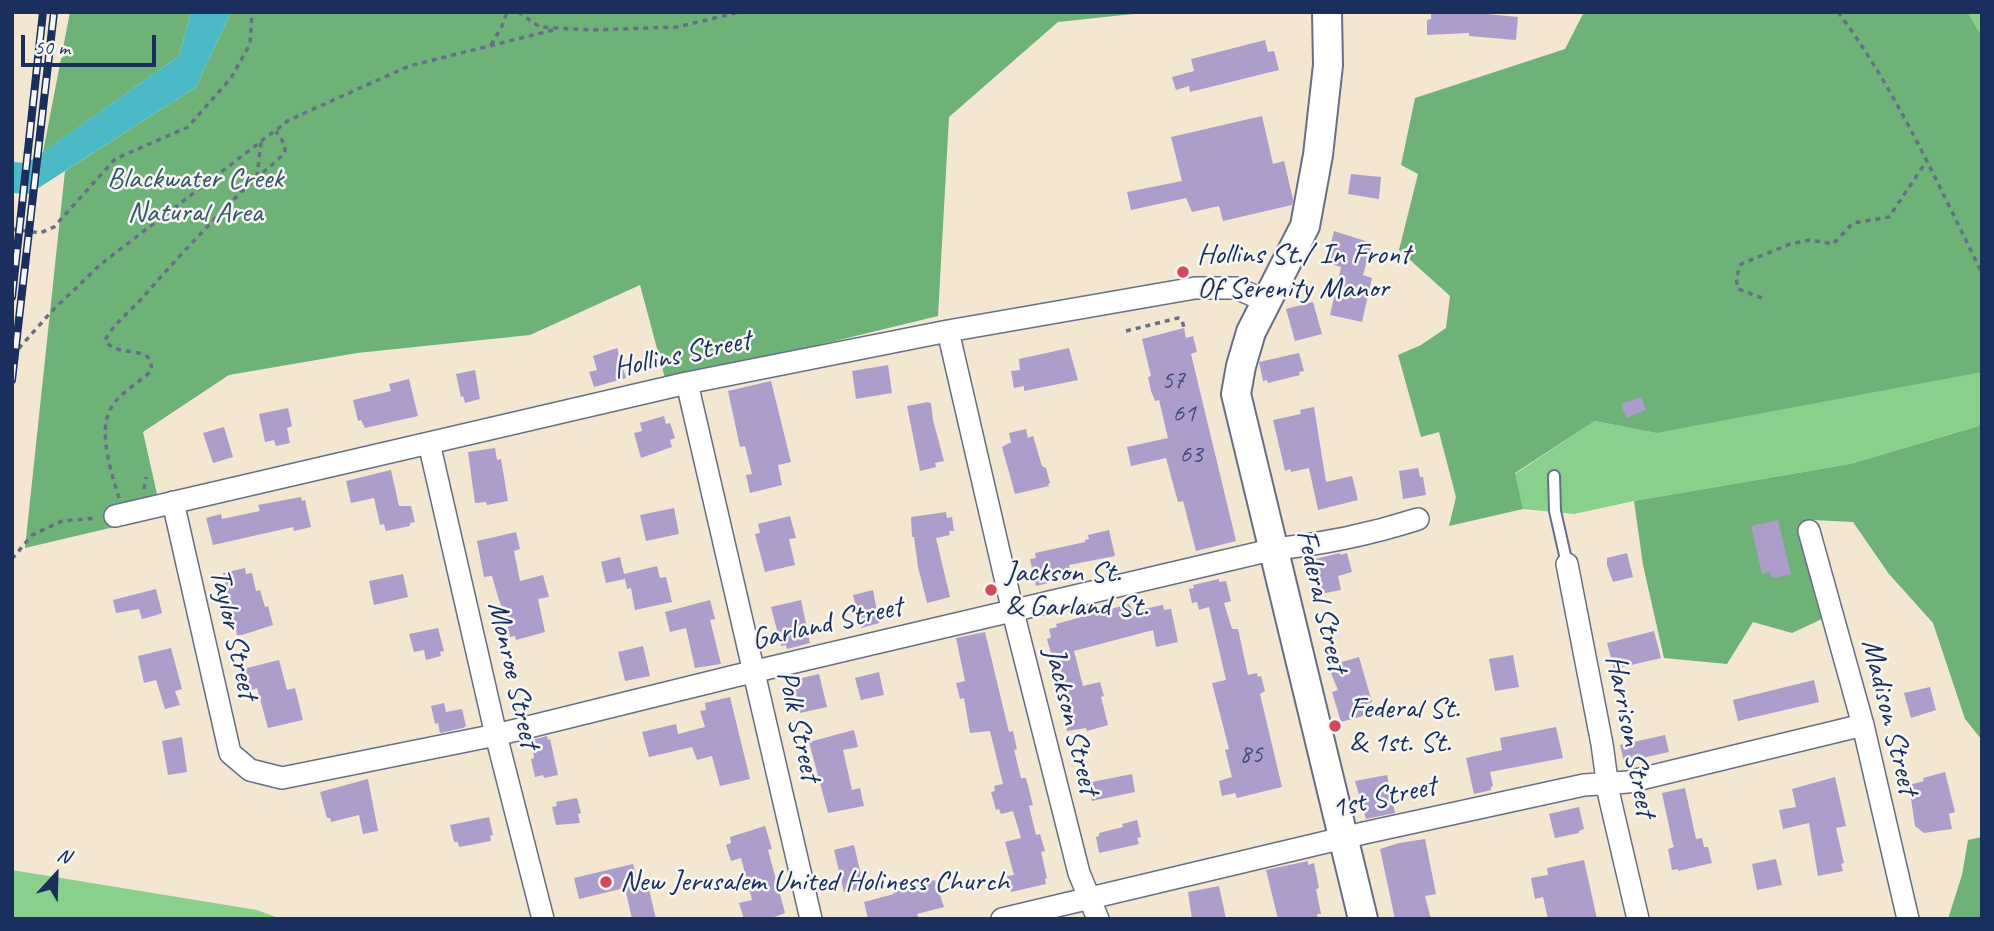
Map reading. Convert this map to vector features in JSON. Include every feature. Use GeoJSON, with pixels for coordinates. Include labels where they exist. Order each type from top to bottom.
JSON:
{"type":"FeatureCollection","features":[{"type":"Feature","properties":{"kind":"street","name":"Federal Street"},"geometry":{"type":"LineString","coordinates":[[1327,12],[1328,65],[1318,155],[1305,226],[1251,332],[1236,394],[1363,919]]}},
{"type":"Feature","properties":{"kind":"street","name":"Hollins Street"},"geometry":{"type":"LineString","coordinates":[[117,509],[173,502],[687,383],[948,331],[1195,288],[1237,288],[1266,302]]}},
{"type":"Feature","properties":{"kind":"street","name":"Jackson Street"},"geometry":{"type":"LineString","coordinates":[[948,331],[1013,611],[1079,873],[1098,919]]}},
{"type":"Feature","properties":{"kind":"street","name":"Polk Street"},"geometry":{"type":"LineString","coordinates":[[687,383],[811,919]]}},
{"type":"Feature","properties":{"kind":"street","name":"Monroe Street"},"geometry":{"type":"LineString","coordinates":[[429,443],[496,735],[543,919]]}},
{"type":"Feature","properties":{"kind":"street","name":"Taylor Street"},"geometry":{"type":"LineString","coordinates":[[173,502],[230,753],[250,770]]}},
{"type":"Feature","properties":{"kind":"street","name":"Garland Street"},"geometry":{"type":"LineString","coordinates":[[250,770],[282,778],[496,735],[755,671],[1275,549],[1314,545],[1375,533],[1418,519]]}},
{"type":"Feature","properties":{"kind":"street","name":"Madison Street"},"geometry":{"type":"LineString","coordinates":[[1809,531],[1863,725],[1908,919]]}},
{"type":"Feature","properties":{"kind":"street","name":"Harrison Street"},"geometry":{"type":"LineString","coordinates":[[1567,564],[1607,782],[1638,919]]}},
{"type":"Feature","properties":{"kind":"street","name":"1st Street"},"geometry":{"type":"LineString","coordinates":[[1002,919],[1343,838],[1584,785],[1628,782],[1863,725]]}},
{"type":"Feature","properties":{"kind":"lane"},"geometry":{"type":"LineString","coordinates":[[1554,475],[1555,512],[1567,564]]}},
{"type":"Feature","properties":{"kind":"path"},"geometry":{"type":"LineString","coordinates":[[12,229],[40,233],[54,227],[115,159],[188,127],[232,78],[250,44],[252,12]]}},
{"type":"Feature","properties":{"kind":"path"},"geometry":{"type":"LineString","coordinates":[[490,45],[507,12]]}},
{"type":"Feature","properties":{"kind":"path"},"geometry":{"type":"LineString","coordinates":[[518,12],[540,27],[553,30],[677,27],[740,12]]}},
{"type":"Feature","properties":{"kind":"path"},"geometry":{"type":"LineString","coordinates":[[1838,12],[1858,39],[1926,162],[1982,272]]}},
{"type":"Feature","properties":{"kind":"path"},"geometry":{"type":"LineString","coordinates":[[12,356],[52,311],[101,264],[289,120],[409,66],[553,30]]}},
{"type":"Feature","properties":{"kind":"path"},"geometry":{"type":"LineString","coordinates":[[12,559],[32,535],[62,521],[117,509],[106,446],[106,425],[110,409],[151,371],[152,364],[148,357],[140,352],[118,351],[109,347],[105,340],[111,328],[138,303],[172,262],[257,177],[277,162],[285,152],[276,131]]}},
{"type":"Feature","properties":{"kind":"path"},"geometry":{"type":"LineString","coordinates":[[257,177],[261,142]]}},
{"type":"Feature","properties":{"kind":"path"},"geometry":{"type":"LineString","coordinates":[[1762,298],[1738,289],[1735,278],[1741,264],[1800,242],[1810,240],[1833,244],[1853,223],[1889,217],[1926,162]]}},
{"type":"Feature","properties":{"kind":"path"},"geometry":{"type":"LineString","coordinates":[[1126,331],[1178,318],[1182,320],[1184,328]]}},
{"type":"Feature","properties":{"kind":"green space"},"geometry":{"type":"Polygon","coordinates":[[[70,12],[191,12],[179,56],[43,152],[70,12]]]}},
{"type":"Feature","properties":{"kind":"green space","name":"Blackwater Creek Natural Area"},"geometry":{"type":"Polygon","coordinates":[[[231,12],[1210,12],[1133,14],[1058,22],[949,117],[938,316],[666,382],[640,285],[530,335],[357,353],[229,375],[143,432],[157,494],[148,519],[25,548],[65,171],[196,87],[231,12]]]}},
{"type":"Feature","properties":{"kind":"green space"},"geometry":{"type":"Polygon","coordinates":[[[1584,12],[1967,12],[1982,37],[1982,372],[1656,433],[1595,421],[1515,473],[1523,509],[1449,526],[1456,497],[1439,432],[1421,437],[1398,355],[1421,345],[1446,328],[1450,296],[1399,250],[1418,174],[1401,165],[1415,98],[1565,49],[1584,12]]]}},
{"type":"Feature","properties":{"kind":"green space"},"geometry":{"type":"Polygon","coordinates":[[[1781,12],[1982,12],[1982,433],[1978,426],[1850,464],[1574,514],[1523,509],[1515,474],[1595,421],[1656,433],[1781,12]]]}},
{"type":"Feature","properties":{"kind":"green space"},"geometry":{"type":"Polygon","coordinates":[[[1982,425],[1982,740],[1965,719],[1933,623],[1889,574],[1853,522],[1812,520],[1822,619],[1792,633],[1753,622],[1727,664],[1664,658],[1643,565],[1634,501],[1850,464],[1982,425]]]}},
{"type":"Feature","properties":{"kind":"green space"},"geometry":{"type":"Polygon","coordinates":[[[1982,837],[1982,919],[1948,919],[1962,875],[1968,840],[1982,837]]]}},
{"type":"Feature","properties":{"kind":"green space"},"geometry":{"type":"Polygon","coordinates":[[[12,870],[257,910],[281,919],[12,919],[12,870]]]}},
{"type":"Feature","properties":{"kind":"water"},"geometry":{"type":"Polygon","coordinates":[[[191,12],[231,12],[196,87],[29,194],[12,193],[12,162],[27,163],[179,56],[191,12]]]}},
{"type":"Feature","properties":{"kind":"building"},"geometry":{"type":"Polygon","coordinates":[[[1431,12],[1518,17],[1516,40],[1469,36],[1469,33],[1427,35],[1427,20],[1431,19],[1431,12]]]}},
{"type":"Feature","properties":{"kind":"building"},"geometry":{"type":"Polygon","coordinates":[[[1265,40],[1268,52],[1274,51],[1279,70],[1190,92],[1189,86],[1176,90],[1172,77],[1194,71],[1191,59],[1265,40]]]}},
{"type":"Feature","properties":{"kind":"building"},"geometry":{"type":"Polygon","coordinates":[[[1262,116],[1273,164],[1284,161],[1292,205],[1223,221],[1219,206],[1192,212],[1186,198],[1131,210],[1127,192],[1182,181],[1171,137],[1262,116]]]}},
{"type":"Feature","properties":{"kind":"building"},"geometry":{"type":"Polygon","coordinates":[[[1351,174],[1381,177],[1379,199],[1348,194],[1351,174]]]}},
{"type":"Feature","properties":{"kind":"building"},"geometry":{"type":"Polygon","coordinates":[[[1334,231],[1372,243],[1363,275],[1372,278],[1362,322],[1330,315],[1341,267],[1326,262],[1334,231]]]}},
{"type":"Feature","properties":{"kind":"building"},"geometry":{"type":"Polygon","coordinates":[[[1313,302],[1322,334],[1295,341],[1286,309],[1313,302]]]}},
{"type":"Feature","properties":{"kind":"building"},"geometry":{"type":"Polygon","coordinates":[[[1184,328],[1186,338],[1193,336],[1197,352],[1191,354],[1236,541],[1196,551],[1183,501],[1178,502],[1166,458],[1131,466],[1127,447],[1168,438],[1159,400],[1155,401],[1151,391],[1148,377],[1151,376],[1142,339],[1184,328]]]}},
{"type":"Feature","properties":{"kind":"building"},"geometry":{"type":"Polygon","coordinates":[[[617,348],[626,378],[594,387],[589,372],[597,370],[593,356],[617,348]]]}},
{"type":"Feature","properties":{"kind":"building"},"geometry":{"type":"Polygon","coordinates":[[[1069,348],[1078,380],[1024,391],[1024,386],[1014,388],[1011,371],[1020,370],[1019,359],[1069,348]]]}},
{"type":"Feature","properties":{"kind":"building"},"geometry":{"type":"Polygon","coordinates":[[[1299,353],[1304,371],[1299,372],[1300,375],[1268,383],[1267,380],[1263,381],[1259,362],[1299,353]]]}},
{"type":"Feature","properties":{"kind":"building"},"geometry":{"type":"Polygon","coordinates":[[[888,365],[892,393],[856,399],[852,371],[888,365]]]}},
{"type":"Feature","properties":{"kind":"building"},"geometry":{"type":"Polygon","coordinates":[[[475,370],[480,399],[465,403],[456,374],[475,370]]]}},
{"type":"Feature","properties":{"kind":"building"},"geometry":{"type":"Polygon","coordinates":[[[409,379],[418,416],[365,428],[361,420],[358,421],[353,400],[391,391],[389,384],[409,379]]]}},
{"type":"Feature","properties":{"kind":"building"},"geometry":{"type":"Polygon","coordinates":[[[771,381],[791,462],[778,465],[782,485],[750,493],[746,475],[752,474],[745,446],[740,447],[728,391],[771,381]]]}},
{"type":"Feature","properties":{"kind":"building"},"geometry":{"type":"Polygon","coordinates":[[[1641,397],[1646,410],[1626,418],[1621,404],[1641,397]]]}},
{"type":"Feature","properties":{"kind":"building"},"geometry":{"type":"Polygon","coordinates":[[[931,403],[944,461],[935,463],[936,467],[920,471],[907,406],[931,403]]]}},
{"type":"Feature","properties":{"kind":"building"},"geometry":{"type":"Polygon","coordinates":[[[1314,407],[1326,482],[1352,476],[1358,500],[1318,510],[1309,468],[1285,471],[1273,420],[1301,414],[1300,410],[1314,407]]]}},
{"type":"Feature","properties":{"kind":"building"},"geometry":{"type":"Polygon","coordinates":[[[288,408],[292,426],[287,428],[290,443],[276,446],[274,440],[265,442],[259,414],[288,408]]]}},
{"type":"Feature","properties":{"kind":"building"},"geometry":{"type":"Polygon","coordinates":[[[664,416],[666,424],[670,423],[675,438],[670,440],[672,447],[641,458],[634,433],[642,431],[640,423],[664,416]]]}},
{"type":"Feature","properties":{"kind":"building"},"geometry":{"type":"Polygon","coordinates":[[[224,427],[233,457],[213,463],[203,433],[224,427]]]}},
{"type":"Feature","properties":{"kind":"building"},"geometry":{"type":"Polygon","coordinates":[[[1026,429],[1028,438],[1033,436],[1050,483],[1049,486],[1015,494],[1002,447],[1011,442],[1009,433],[1026,429]]]}},
{"type":"Feature","properties":{"kind":"building"},"geometry":{"type":"Polygon","coordinates":[[[495,448],[497,460],[501,459],[508,501],[487,505],[486,502],[475,503],[468,452],[495,448]]]}},
{"type":"Feature","properties":{"kind":"building"},"geometry":{"type":"Polygon","coordinates":[[[1418,468],[1420,477],[1423,477],[1426,495],[1403,499],[1399,471],[1418,468]]]}},
{"type":"Feature","properties":{"kind":"building"},"geometry":{"type":"Polygon","coordinates":[[[391,470],[399,506],[411,506],[415,522],[410,523],[410,526],[386,531],[384,524],[380,525],[374,498],[351,503],[346,481],[391,470]]]}},
{"type":"Feature","properties":{"kind":"building"},"geometry":{"type":"Polygon","coordinates":[[[301,497],[302,501],[305,500],[311,527],[294,531],[293,527],[213,545],[206,518],[221,514],[222,519],[260,511],[258,505],[301,497]]]}},
{"type":"Feature","properties":{"kind":"building"},"geometry":{"type":"Polygon","coordinates":[[[674,508],[679,534],[646,541],[640,515],[674,508]]]}},
{"type":"Feature","properties":{"kind":"building"},"geometry":{"type":"Polygon","coordinates":[[[946,512],[947,518],[952,517],[954,531],[949,531],[950,535],[936,538],[950,597],[927,603],[912,537],[911,517],[946,512]]]}},
{"type":"Feature","properties":{"kind":"building"},"geometry":{"type":"Polygon","coordinates":[[[790,516],[796,538],[789,539],[795,565],[765,572],[755,534],[760,533],[758,524],[790,516]]]}},
{"type":"Feature","properties":{"kind":"building"},"geometry":{"type":"Polygon","coordinates":[[[1778,520],[1791,574],[1772,578],[1770,572],[1762,574],[1751,526],[1778,520]]]}},
{"type":"Feature","properties":{"kind":"building"},"geometry":{"type":"Polygon","coordinates":[[[1109,530],[1115,556],[1069,565],[1070,569],[1063,573],[1065,579],[1036,586],[1030,559],[1036,558],[1035,553],[1085,542],[1089,539],[1088,535],[1109,530]]]}},
{"type":"Feature","properties":{"kind":"building"},"geometry":{"type":"Polygon","coordinates":[[[516,532],[520,549],[514,551],[520,581],[543,575],[549,597],[538,599],[545,632],[516,640],[515,636],[510,637],[504,608],[492,576],[484,577],[477,541],[516,532]]]}},
{"type":"Feature","properties":{"kind":"building"},"geometry":{"type":"Polygon","coordinates":[[[1347,553],[1352,572],[1338,576],[1341,590],[1320,594],[1311,560],[1347,553]]]}},
{"type":"Feature","properties":{"kind":"building"},"geometry":{"type":"Polygon","coordinates":[[[1627,553],[1633,577],[1613,582],[1607,558],[1627,553]]]}},
{"type":"Feature","properties":{"kind":"building"},"geometry":{"type":"Polygon","coordinates":[[[620,557],[624,574],[657,566],[660,578],[666,577],[672,602],[635,610],[631,588],[627,589],[625,579],[606,583],[601,562],[620,557]]]}},
{"type":"Feature","properties":{"kind":"building"},"geometry":{"type":"Polygon","coordinates":[[[245,568],[246,574],[252,573],[256,591],[260,590],[265,607],[268,606],[273,625],[237,635],[223,573],[245,568]]]}},
{"type":"Feature","properties":{"kind":"building"},"geometry":{"type":"Polygon","coordinates":[[[403,574],[408,597],[374,605],[369,581],[403,574]]]}},
{"type":"Feature","properties":{"kind":"building"},"geometry":{"type":"Polygon","coordinates":[[[1219,579],[1219,582],[1226,581],[1231,601],[1224,603],[1232,629],[1238,629],[1248,675],[1257,673],[1258,677],[1261,676],[1265,691],[1260,694],[1282,787],[1237,798],[1235,793],[1222,796],[1219,781],[1232,777],[1225,750],[1229,749],[1212,683],[1226,680],[1209,607],[1199,610],[1197,602],[1192,603],[1189,589],[1194,588],[1193,585],[1219,579]]]}},
{"type":"Feature","properties":{"kind":"building"},"geometry":{"type":"Polygon","coordinates":[[[156,589],[162,613],[142,619],[139,609],[116,613],[113,600],[156,589]]]}},
{"type":"Feature","properties":{"kind":"building"},"geometry":{"type":"Polygon","coordinates":[[[873,590],[879,623],[861,628],[853,595],[873,590]]]}},
{"type":"Feature","properties":{"kind":"building"},"geometry":{"type":"Polygon","coordinates":[[[710,600],[715,619],[710,620],[721,664],[695,668],[686,628],[670,632],[665,612],[710,600]]]}},
{"type":"Feature","properties":{"kind":"building"},"geometry":{"type":"Polygon","coordinates":[[[801,600],[810,643],[787,649],[786,645],[781,646],[771,607],[801,600]]]}},
{"type":"Feature","properties":{"kind":"building"},"geometry":{"type":"Polygon","coordinates":[[[1129,604],[1134,611],[1163,605],[1164,610],[1171,609],[1178,642],[1156,647],[1153,630],[1074,651],[1083,686],[1100,682],[1108,725],[1087,731],[1086,728],[1067,731],[1062,693],[1047,639],[1051,637],[1049,629],[1057,627],[1056,624],[1129,604]]]}},
{"type":"Feature","properties":{"kind":"building"},"geometry":{"type":"Polygon","coordinates":[[[438,628],[444,651],[440,652],[441,656],[426,660],[424,650],[414,652],[409,634],[438,628]]]}},
{"type":"Feature","properties":{"kind":"building"},"geometry":{"type":"Polygon","coordinates":[[[1654,631],[1661,658],[1614,669],[1607,643],[1654,631]]]}},
{"type":"Feature","properties":{"kind":"building"},"geometry":{"type":"Polygon","coordinates":[[[985,632],[1009,732],[1013,731],[1017,749],[1014,750],[1021,778],[1026,778],[1033,805],[1029,806],[1036,835],[1040,834],[1045,851],[1041,852],[1046,884],[1011,892],[1007,876],[1014,875],[1005,842],[1021,838],[1013,811],[1001,814],[999,809],[996,810],[991,792],[995,791],[994,786],[1003,784],[990,731],[970,733],[964,698],[960,699],[956,683],[965,681],[956,638],[985,632]]]}},
{"type":"Feature","properties":{"kind":"building"},"geometry":{"type":"Polygon","coordinates":[[[643,646],[650,676],[625,681],[618,652],[643,646]]]}},
{"type":"Feature","properties":{"kind":"building"},"geometry":{"type":"Polygon","coordinates":[[[171,648],[182,689],[175,691],[180,705],[165,709],[156,680],[144,683],[138,656],[171,648]]]}},
{"type":"Feature","properties":{"kind":"building"},"geometry":{"type":"Polygon","coordinates":[[[1513,655],[1519,687],[1495,691],[1489,659],[1513,655]]]}},
{"type":"Feature","properties":{"kind":"building"},"geometry":{"type":"Polygon","coordinates":[[[1359,657],[1372,702],[1364,705],[1366,715],[1341,722],[1332,692],[1338,690],[1328,666],[1359,657]]]}},
{"type":"Feature","properties":{"kind":"building"},"geometry":{"type":"Polygon","coordinates":[[[279,660],[287,690],[295,688],[303,720],[268,728],[257,688],[249,691],[243,669],[279,660]]]}},
{"type":"Feature","properties":{"kind":"building"},"geometry":{"type":"Polygon","coordinates":[[[879,672],[884,695],[861,700],[855,678],[879,672]]]}},
{"type":"Feature","properties":{"kind":"building"},"geometry":{"type":"Polygon","coordinates":[[[819,674],[827,707],[800,713],[793,680],[819,674]]]}},
{"type":"Feature","properties":{"kind":"building"},"geometry":{"type":"Polygon","coordinates":[[[1814,680],[1819,702],[1738,721],[1733,700],[1814,680]]]}},
{"type":"Feature","properties":{"kind":"building"},"geometry":{"type":"Polygon","coordinates":[[[1930,687],[1936,710],[1911,718],[1904,693],[1930,687]]]}},
{"type":"Feature","properties":{"kind":"building"},"geometry":{"type":"Polygon","coordinates":[[[730,697],[750,779],[720,786],[712,756],[697,760],[692,747],[649,757],[642,732],[676,724],[678,734],[705,727],[700,711],[706,710],[705,703],[730,697]]]}},
{"type":"Feature","properties":{"kind":"building"},"geometry":{"type":"Polygon","coordinates":[[[444,703],[446,712],[462,709],[466,726],[440,733],[431,706],[444,703]]]}},
{"type":"Feature","properties":{"kind":"building"},"geometry":{"type":"Polygon","coordinates":[[[1556,727],[1563,758],[1490,772],[1493,786],[1491,790],[1474,794],[1466,758],[1502,750],[1500,738],[1556,727]]]}},
{"type":"Feature","properties":{"kind":"building"},"geometry":{"type":"Polygon","coordinates":[[[854,730],[858,747],[843,750],[852,790],[860,788],[864,806],[828,813],[809,742],[854,730]]]}},
{"type":"Feature","properties":{"kind":"building"},"geometry":{"type":"Polygon","coordinates":[[[1665,735],[1669,752],[1624,762],[1620,745],[1665,735]]]}},
{"type":"Feature","properties":{"kind":"building"},"geometry":{"type":"Polygon","coordinates":[[[547,736],[558,775],[535,777],[531,759],[534,758],[532,740],[547,736]]]}},
{"type":"Feature","properties":{"kind":"building"},"geometry":{"type":"Polygon","coordinates":[[[182,737],[187,772],[168,775],[162,741],[182,737]]]}},
{"type":"Feature","properties":{"kind":"building"},"geometry":{"type":"Polygon","coordinates":[[[1945,772],[1955,812],[1949,814],[1952,829],[1924,833],[1915,826],[1909,785],[1945,772]]]}},
{"type":"Feature","properties":{"kind":"building"},"geometry":{"type":"Polygon","coordinates":[[[1132,774],[1135,792],[1092,801],[1088,786],[1092,785],[1092,782],[1132,774]]]}},
{"type":"Feature","properties":{"kind":"building"},"geometry":{"type":"Polygon","coordinates":[[[1387,775],[1395,813],[1366,819],[1355,781],[1387,775]]]}},
{"type":"Feature","properties":{"kind":"building"},"geometry":{"type":"Polygon","coordinates":[[[1835,777],[1846,826],[1836,828],[1844,863],[1841,864],[1843,871],[1818,876],[1809,823],[1783,829],[1779,810],[1796,807],[1792,789],[1835,777]]]}},
{"type":"Feature","properties":{"kind":"building"},"geometry":{"type":"Polygon","coordinates":[[[368,779],[378,831],[363,834],[359,815],[331,822],[330,818],[327,818],[320,792],[368,779]]]}},
{"type":"Feature","properties":{"kind":"building"},"geometry":{"type":"Polygon","coordinates":[[[1685,788],[1696,839],[1702,838],[1704,847],[1708,847],[1712,863],[1678,871],[1672,870],[1668,849],[1674,847],[1662,793],[1685,788]]]}},
{"type":"Feature","properties":{"kind":"building"},"geometry":{"type":"Polygon","coordinates":[[[577,798],[581,813],[578,814],[580,823],[556,825],[552,807],[557,806],[556,802],[577,798]]]}},
{"type":"Feature","properties":{"kind":"building"},"geometry":{"type":"Polygon","coordinates":[[[1579,807],[1584,829],[1579,833],[1555,838],[1549,814],[1579,807]]]}},
{"type":"Feature","properties":{"kind":"building"},"geometry":{"type":"Polygon","coordinates":[[[489,817],[493,835],[490,836],[491,841],[459,847],[458,842],[454,842],[450,825],[489,817]]]}},
{"type":"Feature","properties":{"kind":"building"},"geometry":{"type":"Polygon","coordinates":[[[1137,820],[1141,837],[1137,838],[1139,844],[1099,853],[1096,837],[1099,833],[1137,820]]]}},
{"type":"Feature","properties":{"kind":"building"},"geometry":{"type":"Polygon","coordinates":[[[765,826],[772,849],[768,850],[785,913],[769,919],[744,919],[739,903],[752,900],[741,858],[731,861],[726,845],[731,843],[730,837],[765,826]]]}},
{"type":"Feature","properties":{"kind":"building"},"geometry":{"type":"Polygon","coordinates":[[[1425,839],[1436,894],[1425,896],[1431,919],[1395,919],[1380,849],[1425,839]]]}},
{"type":"Feature","properties":{"kind":"building"},"geometry":{"type":"Polygon","coordinates":[[[854,845],[864,888],[844,892],[834,850],[854,845]]]}},
{"type":"Feature","properties":{"kind":"building"},"geometry":{"type":"Polygon","coordinates":[[[1776,859],[1782,885],[1757,890],[1752,864],[1776,859]]]}},
{"type":"Feature","properties":{"kind":"building"},"geometry":{"type":"Polygon","coordinates":[[[1584,860],[1597,919],[1548,919],[1543,897],[1535,899],[1531,878],[1548,875],[1547,868],[1584,860]]]}},
{"type":"Feature","properties":{"kind":"building"},"geometry":{"type":"Polygon","coordinates":[[[1308,861],[1308,865],[1314,863],[1321,914],[1317,914],[1318,919],[1278,919],[1266,870],[1308,861]]]}},
{"type":"Feature","properties":{"kind":"building","name":"New Jerusalem United Holiness Church"},"geometry":{"type":"Polygon","coordinates":[[[633,864],[639,887],[648,885],[656,919],[632,919],[625,888],[579,899],[574,878],[633,864]]]}},
{"type":"Feature","properties":{"kind":"building"},"geometry":{"type":"Polygon","coordinates":[[[935,880],[944,907],[917,914],[918,917],[909,919],[868,919],[864,902],[894,894],[893,890],[935,880]]]}},
{"type":"Feature","properties":{"kind":"building"},"geometry":{"type":"Polygon","coordinates":[[[1219,886],[1226,919],[1192,919],[1188,892],[1219,886]]]}},
{"type":"Feature","properties":{"kind":"railway"},"geometry":{"type":"LineString","coordinates":[[12,297],[43,12]]}},
{"type":"Feature","properties":{"kind":"railway"},"geometry":{"type":"LineString","coordinates":[[12,380],[54,12]]}},
{"type":"Feature","properties":{"kind":"place","name":"Hollins St./ In Front Of Serenity Manor"},"geometry":{"type":"Point","coordinates":[1183,272]}},
{"type":"Feature","properties":{"kind":"place","name":"Jackson St. & Garland St."},"geometry":{"type":"Point","coordinates":[991,590]}},
{"type":"Feature","properties":{"kind":"place","name":"Federal St. & 1st. St."},"geometry":{"type":"Point","coordinates":[1335,726]}},
{"type":"Feature","properties":{"kind":"place","name":"New Jerusalem United Holiness Church"},"geometry":{"type":"Point","coordinates":[606,882]}}]}
